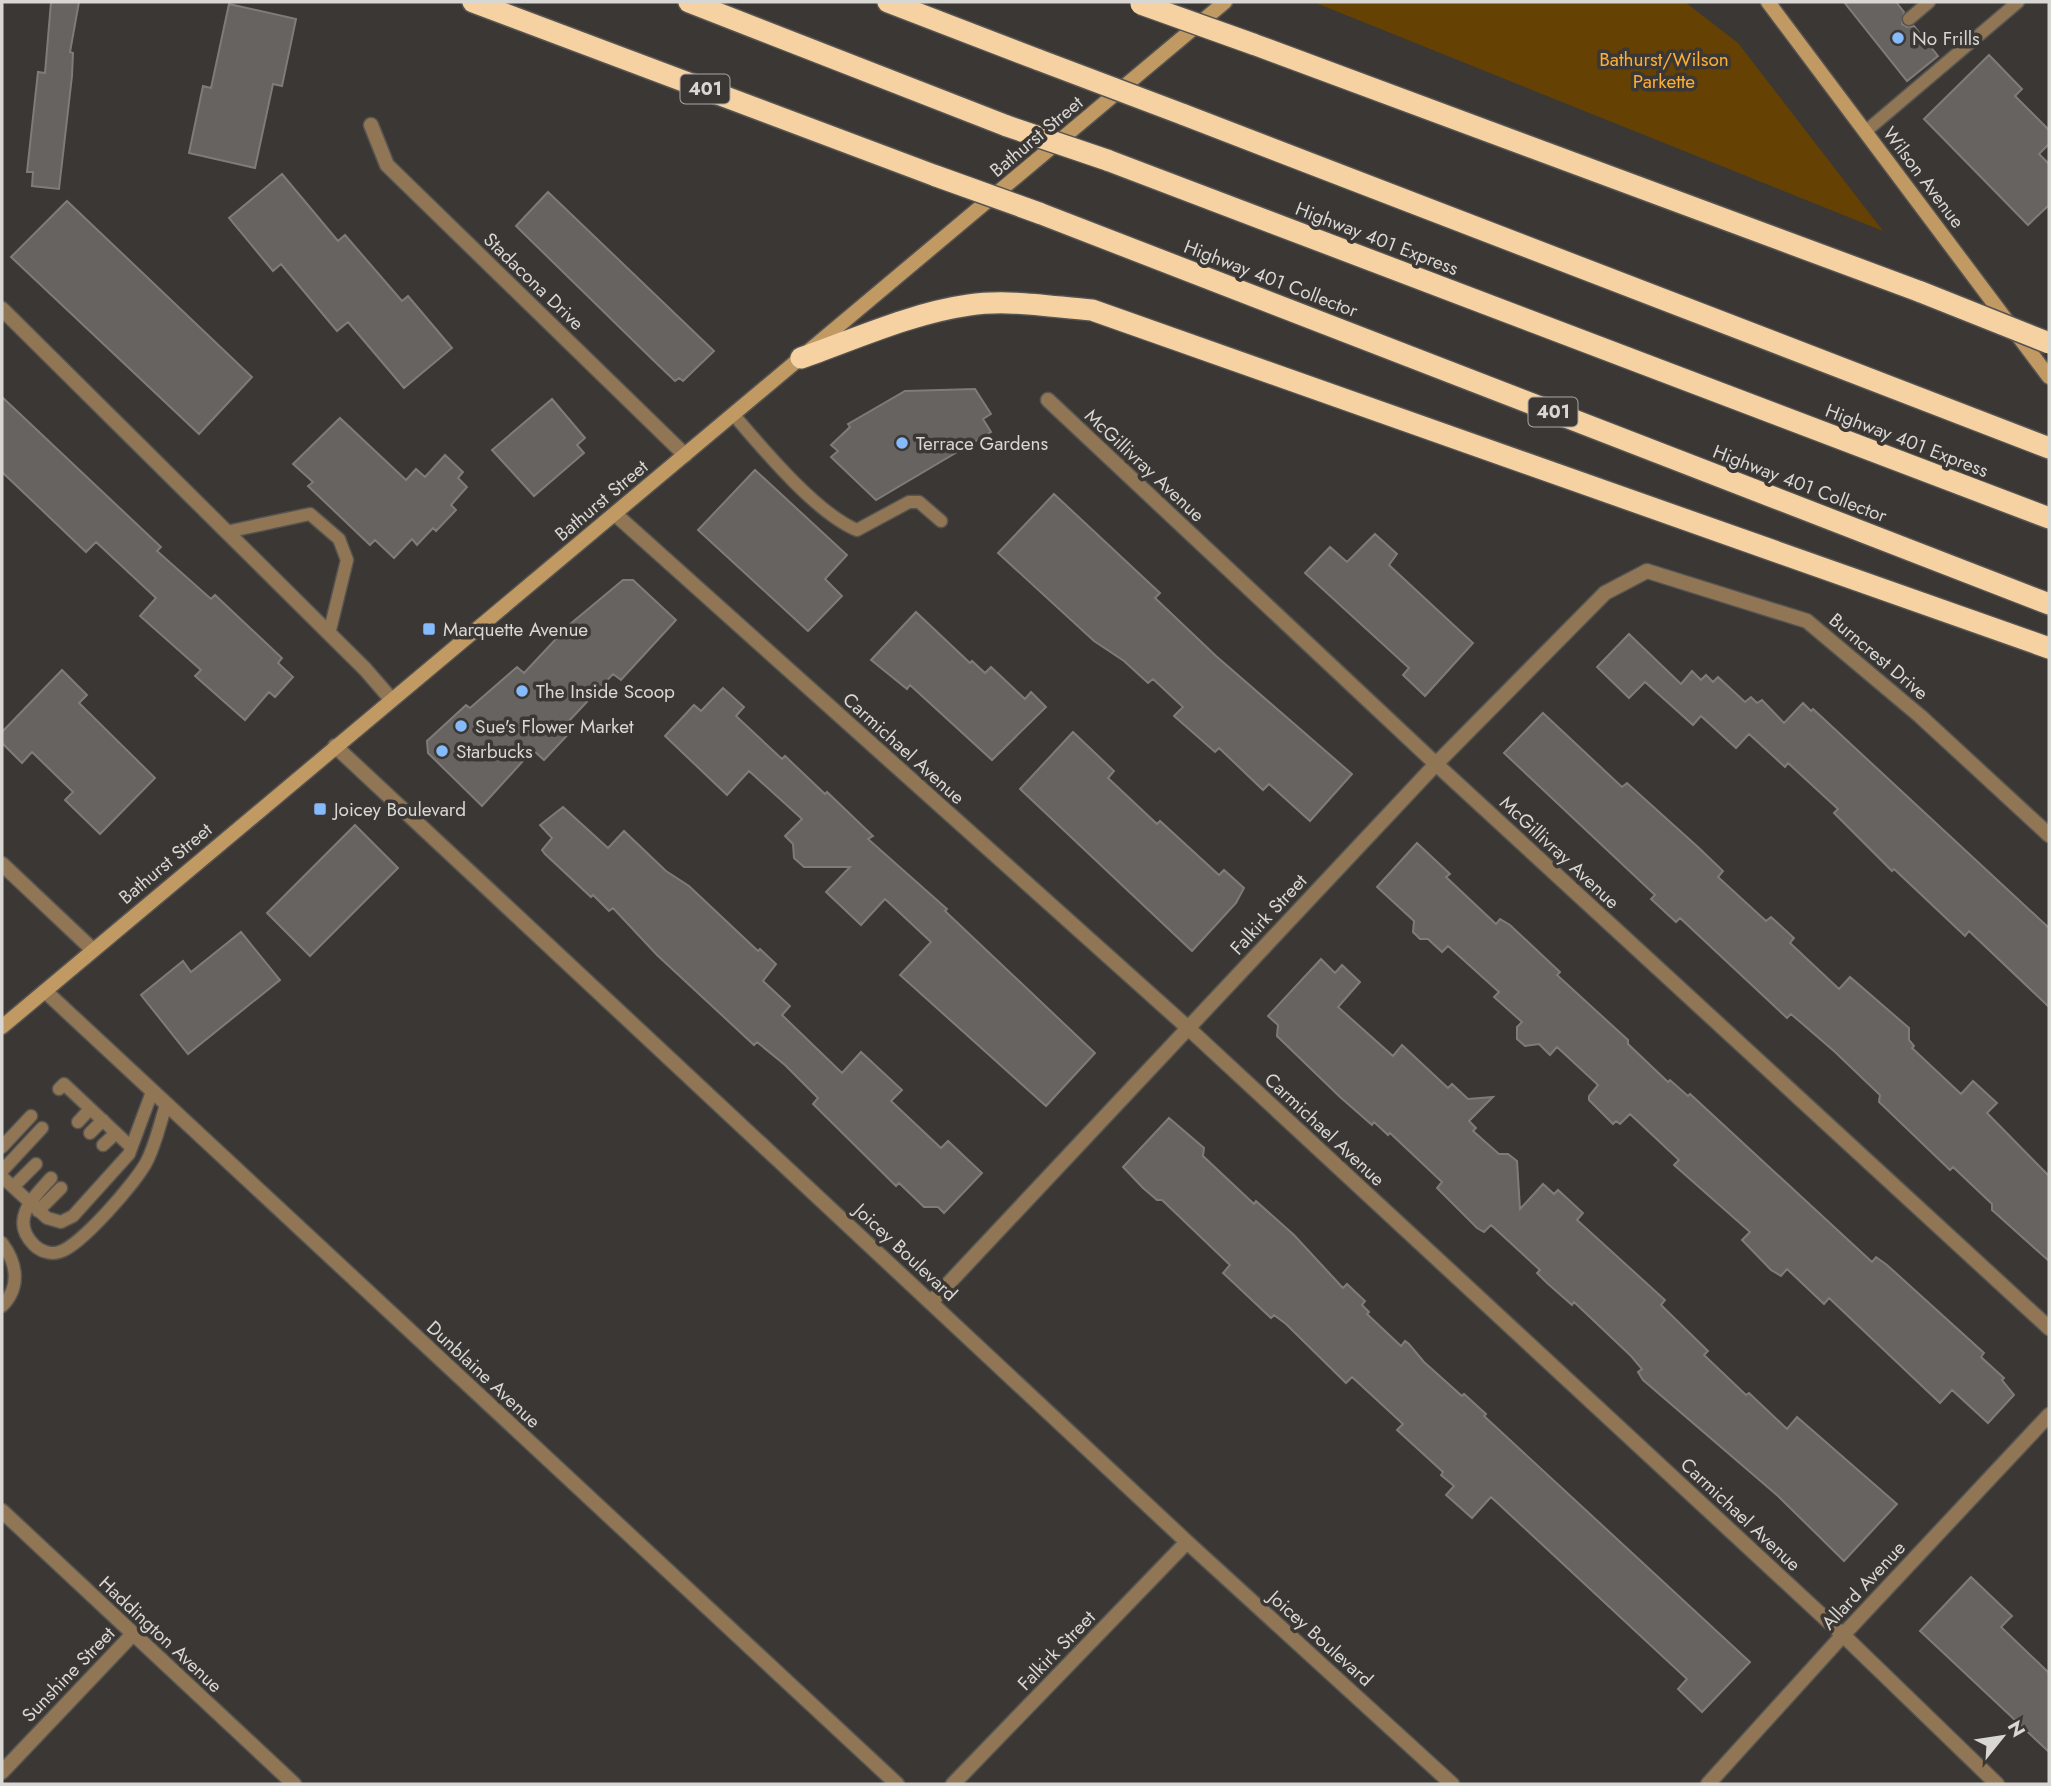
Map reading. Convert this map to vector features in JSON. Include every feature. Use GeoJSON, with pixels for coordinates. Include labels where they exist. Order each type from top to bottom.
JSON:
{"type":"FeatureCollection","features":[{"type":"Feature","properties":{"kind":"highway","name":"Highway 401 Collector"},"geometry":{"type":"LineString","coordinates":[[473,2],[1056,219],[2049,604]]}},
{"type":"Feature","properties":{"kind":"highway","name":"Highway 401 Express"},"geometry":{"type":"LineString","coordinates":[[689,2],[989,119],[1122,166],[2049,518]]}},
{"type":"Feature","properties":{"kind":"highway"},"geometry":{"type":"LineString","coordinates":[[888,2],[2049,448]]}},
{"type":"Feature","properties":{"kind":"highway"},"geometry":{"type":"LineString","coordinates":[[1138,3],[1921,292],[2049,343]]}},
{"type":"Feature","properties":{"kind":"highway"},"geometry":{"type":"LineString","coordinates":[[801,358],[914,318],[968,305],[992,303],[1092,310],[2049,648]]}},
{"type":"Feature","properties":{"kind":"main road","name":"Bathurst Street"},"geometry":{"type":"LineString","coordinates":[[2,1027],[1225,2]]}},
{"type":"Feature","properties":{"kind":"main road","name":"Wilson Avenue"},"geometry":{"type":"LineString","coordinates":[[1768,2],[2049,377]]}},
{"type":"Feature","properties":{"kind":"street","name":"Stadacona Drive"},"geometry":{"type":"LineString","coordinates":[[371,125],[387,164],[685,455]]}},
{"type":"Feature","properties":{"kind":"street"},"geometry":{"type":"LineString","coordinates":[[2,309],[391,699]]}},
{"type":"Feature","properties":{"kind":"street","name":"McGillivray Avenue"},"geometry":{"type":"LineString","coordinates":[[1048,400],[1436,764],[2049,1328]]}},
{"type":"Feature","properties":{"kind":"street","name":"Carmichael Avenue"},"geometry":{"type":"LineString","coordinates":[[615,514],[1187,1027],[1843,1635],[1997,1784]]}},
{"type":"Feature","properties":{"kind":"street","name":"Falkirk Street"},"geometry":{"type":"LineString","coordinates":[[932,1301],[1436,764],[1605,593],[1647,571]]}},
{"type":"Feature","properties":{"kind":"street","name":"Burncrest Drive"},"geometry":{"type":"LineString","coordinates":[[1647,571],[1807,621],[1920,716],[2049,835]]}},
{"type":"Feature","properties":{"kind":"street","name":"Joicey Boulevard"},"geometry":{"type":"LineString","coordinates":[[335,746],[1187,1542],[1452,1784]]}},
{"type":"Feature","properties":{"kind":"street"},"geometry":{"type":"LineString","coordinates":[[2,864],[92,949]]}},
{"type":"Feature","properties":{"kind":"street","name":"Dunblaine Avenue"},"geometry":{"type":"LineString","coordinates":[[45,991],[897,1784]]}},
{"type":"Feature","properties":{"kind":"street","name":"Allard Avenue"},"geometry":{"type":"LineString","coordinates":[[1708,1784],[2049,1415]]}},
{"type":"Feature","properties":{"kind":"street","name":"Haddington Avenue"},"geometry":{"type":"LineString","coordinates":[[2,1511],[294,1784]]}},
{"type":"Feature","properties":{"kind":"street","name":"Falkirk Street"},"geometry":{"type":"LineString","coordinates":[[953,1784],[1187,1542]]}},
{"type":"Feature","properties":{"kind":"street","name":"Sunshine Street"},"geometry":{"type":"LineString","coordinates":[[2,1772],[134,1634]]}},
{"type":"Feature","properties":{"kind":"lane"},"geometry":{"type":"LineString","coordinates":[[1909,19],[1929,2]]}},
{"type":"Feature","properties":{"kind":"lane"},"geometry":{"type":"LineString","coordinates":[[1866,131],[2018,2]]}},
{"type":"Feature","properties":{"kind":"lane"},"geometry":{"type":"LineString","coordinates":[[733,414],[758,443],[838,523],[857,530],[909,502],[919,502],[941,521]]}},
{"type":"Feature","properties":{"kind":"lane"},"geometry":{"type":"LineString","coordinates":[[226,532],[310,514],[339,539],[347,560],[329,634]]}},
{"type":"Feature","properties":{"kind":"lane"},"geometry":{"type":"LineString","coordinates":[[59,1089],[64,1084],[72,1097],[103,1120],[131,1147]]}},
{"type":"Feature","properties":{"kind":"lane"},"geometry":{"type":"LineString","coordinates":[[2,1177],[33,1207],[61,1222],[73,1216],[115,1173],[131,1147],[152,1092]]}},
{"type":"Feature","properties":{"kind":"lane"},"geometry":{"type":"LineString","coordinates":[[51,1178],[22,1220],[24,1232],[35,1247],[49,1253],[71,1246],[146,1163],[166,1105]]}},
{"type":"Feature","properties":{"kind":"lane"},"geometry":{"type":"LineString","coordinates":[[78,1122],[90,1109]]}},
{"type":"Feature","properties":{"kind":"lane"},"geometry":{"type":"LineString","coordinates":[[2,1147],[31,1116]]}},
{"type":"Feature","properties":{"kind":"lane"},"geometry":{"type":"LineString","coordinates":[[90,1133],[103,1120]]}},
{"type":"Feature","properties":{"kind":"lane"},"geometry":{"type":"LineString","coordinates":[[2,1171],[42,1128]]}},
{"type":"Feature","properties":{"kind":"lane"},"geometry":{"type":"LineString","coordinates":[[103,1145],[116,1133]]}},
{"type":"Feature","properties":{"kind":"lane"},"geometry":{"type":"LineString","coordinates":[[13,1188],[36,1164]]}},
{"type":"Feature","properties":{"kind":"lane"},"geometry":{"type":"LineString","coordinates":[[33,1207],[61,1188]]}},
{"type":"Feature","properties":{"kind":"lane"},"geometry":{"type":"LineString","coordinates":[[2,1243],[15,1264],[16,1282],[2,1306]]}},
{"type":"Feature","properties":{"kind":"green space","name":"Bathurst/Wilson Parkette"},"geometry":{"type":"Polygon","coordinates":[[[1685,2],[1738,43],[1883,231],[1316,3],[1685,2]]]}},
{"type":"Feature","properties":{"kind":"building"},"geometry":{"type":"Polygon","coordinates":[[[51,2],[79,2],[70,52],[73,53],[72,76],[59,189],[32,186],[33,172],[27,172],[38,72],[45,73],[51,2]]]}},
{"type":"Feature","properties":{"kind":"building","name":"No Frills"},"geometry":{"type":"Polygon","coordinates":[[[1844,2],[1896,2],[1904,12],[1902,24],[1907,27],[1914,26],[1938,56],[1907,81],[1844,2]]]}},
{"type":"Feature","properties":{"kind":"building"},"geometry":{"type":"Polygon","coordinates":[[[229,4],[296,19],[282,86],[273,84],[255,168],[189,153],[203,86],[211,88],[229,4]]]}},
{"type":"Feature","properties":{"kind":"building"},"geometry":{"type":"Polygon","coordinates":[[[1989,55],[2022,89],[2015,96],[2049,130],[2049,144],[2039,154],[2049,164],[2049,205],[2028,225],[1924,119],[1989,55]]]}},
{"type":"Feature","properties":{"kind":"building"},"geometry":{"type":"Polygon","coordinates":[[[282,174],[338,241],[345,235],[402,301],[408,296],[452,348],[404,388],[348,322],[337,331],[281,264],[273,271],[229,218],[282,174]]]}},
{"type":"Feature","properties":{"kind":"building"},"geometry":{"type":"Polygon","coordinates":[[[548,192],[714,351],[683,381],[679,378],[675,381],[516,226],[548,192]]]}},
{"type":"Feature","properties":{"kind":"building"},"geometry":{"type":"Polygon","coordinates":[[[67,201],[252,377],[199,434],[11,257],[67,201]]]}},
{"type":"Feature","properties":{"kind":"building","name":"Terrace Gardens"},"geometry":{"type":"Polygon","coordinates":[[[975,389],[991,414],[983,419],[991,432],[876,500],[831,457],[838,451],[831,445],[850,427],[848,424],[905,391],[975,389]]]}},
{"type":"Feature","properties":{"kind":"building"},"geometry":{"type":"Polygon","coordinates":[[[2,397],[161,547],[157,551],[211,599],[215,595],[282,658],[278,663],[293,677],[275,697],[269,692],[245,720],[195,676],[201,670],[140,616],[156,598],[96,542],[86,552],[2,472],[2,397]]]}},
{"type":"Feature","properties":{"kind":"building"},"geometry":{"type":"Polygon","coordinates":[[[552,399],[585,438],[577,445],[584,453],[534,496],[492,450],[552,399]]]}},
{"type":"Feature","properties":{"kind":"building"},"geometry":{"type":"Polygon","coordinates":[[[340,418],[406,480],[416,469],[425,477],[445,455],[463,472],[458,478],[467,487],[451,505],[456,510],[436,531],[433,528],[417,545],[412,539],[394,558],[375,540],[370,545],[308,486],[313,482],[293,464],[340,418]]]}},
{"type":"Feature","properties":{"kind":"building"},"geometry":{"type":"Polygon","coordinates":[[[755,470],[847,555],[825,579],[842,596],[808,631],[698,530],[755,470]]]}},
{"type":"Feature","properties":{"kind":"building"},"geometry":{"type":"Polygon","coordinates":[[[1054,494],[1160,593],[1155,598],[1216,656],[1352,774],[1310,821],[1269,784],[1263,790],[1219,748],[1215,752],[1174,716],[1183,707],[1153,679],[1148,683],[1124,661],[1094,641],[998,553],[1054,494]]]}},
{"type":"Feature","properties":{"kind":"building"},"geometry":{"type":"Polygon","coordinates":[[[1375,534],[1397,554],[1389,565],[1473,643],[1425,696],[1403,675],[1409,668],[1305,573],[1330,547],[1347,562],[1375,534]]]}},
{"type":"Feature","properties":{"kind":"building"},"geometry":{"type":"Polygon","coordinates":[[[623,580],[633,580],[676,620],[621,680],[613,674],[568,722],[574,728],[544,760],[533,750],[482,806],[428,753],[427,741],[466,705],[470,708],[517,667],[524,673],[569,625],[623,580]]]}},
{"type":"Feature","properties":{"kind":"building"},"geometry":{"type":"Polygon","coordinates":[[[916,612],[970,663],[972,661],[985,673],[991,667],[1025,699],[1031,692],[1046,707],[992,760],[910,685],[907,689],[871,660],[916,612]]]}},
{"type":"Feature","properties":{"kind":"building"},"geometry":{"type":"Polygon","coordinates":[[[1629,634],[1681,684],[1692,671],[1701,680],[1706,675],[1713,682],[1718,677],[1745,702],[1751,697],[1757,703],[1762,700],[1784,723],[1803,703],[1811,711],[1813,709],[2049,928],[2049,1007],[1969,931],[1965,936],[1894,869],[1892,871],[1834,813],[1838,809],[1788,763],[1785,767],[1749,734],[1736,748],[1701,716],[1693,725],[1645,682],[1629,698],[1597,667],[1629,634]]]}},
{"type":"Feature","properties":{"kind":"building"},"geometry":{"type":"Polygon","coordinates":[[[62,670],[87,695],[79,703],[155,778],[100,834],[65,800],[73,792],[32,752],[22,763],[2,743],[2,732],[62,670]]]}},
{"type":"Feature","properties":{"kind":"building"},"geometry":{"type":"Polygon","coordinates":[[[723,688],[744,707],[736,716],[782,759],[785,756],[825,794],[827,792],[873,836],[868,839],[947,909],[945,911],[1095,1053],[1046,1106],[900,975],[931,942],[885,899],[861,925],[826,892],[850,867],[804,867],[794,858],[793,844],[785,836],[802,819],[749,771],[727,795],[665,736],[694,705],[701,711],[723,688]]]}},
{"type":"Feature","properties":{"kind":"building"},"geometry":{"type":"Polygon","coordinates":[[[1543,713],[1622,787],[1627,783],[1699,848],[1723,871],[1718,877],[1766,921],[1771,917],[1794,938],[1790,943],[1839,989],[1850,977],[1909,1028],[1909,1040],[1914,1046],[1912,1048],[1961,1094],[1973,1081],[1997,1103],[1987,1113],[2049,1176],[2049,1261],[1992,1210],[1992,1204],[1953,1167],[1950,1170],[1879,1102],[1880,1095],[1835,1052],[1791,1014],[1787,1018],[1680,918],[1676,922],[1651,899],[1655,895],[1504,753],[1543,713]]]}},
{"type":"Feature","properties":{"kind":"building"},"geometry":{"type":"Polygon","coordinates":[[[1073,732],[1114,771],[1108,778],[1157,824],[1160,821],[1219,875],[1224,870],[1244,888],[1236,903],[1192,951],[1020,789],[1073,732]]]}},
{"type":"Feature","properties":{"kind":"building"},"geometry":{"type":"Polygon","coordinates":[[[563,807],[608,848],[624,831],[666,871],[689,886],[758,951],[760,949],[776,964],[763,981],[790,1006],[782,1015],[842,1073],[861,1052],[902,1090],[891,1101],[941,1148],[948,1141],[982,1173],[944,1213],[938,1207],[924,1207],[899,1183],[896,1186],[813,1104],[818,1098],[785,1065],[757,1042],[754,1045],[657,955],[613,908],[609,911],[593,895],[591,897],[545,854],[542,850],[552,838],[540,825],[563,807]]]}},
{"type":"Feature","properties":{"kind":"building"},"geometry":{"type":"Polygon","coordinates":[[[355,825],[398,868],[310,956],[267,913],[355,825]]]}},
{"type":"Feature","properties":{"kind":"building"},"geometry":{"type":"Polygon","coordinates":[[[1417,843],[1450,874],[1446,877],[1496,924],[1500,919],[1510,925],[1560,972],[1557,975],[1628,1040],[1628,1044],[1668,1082],[1670,1080],[1688,1096],[1690,1094],[1872,1262],[1876,1257],[1887,1265],[1984,1353],[1981,1357],[2004,1378],[2002,1380],[2014,1395],[1988,1423],[1952,1390],[1940,1403],[1829,1298],[1824,1304],[1787,1269],[1781,1276],[1771,1270],[1742,1240],[1750,1232],[1674,1165],[1679,1160],[1630,1114],[1620,1124],[1616,1121],[1613,1124],[1589,1100],[1598,1085],[1557,1047],[1550,1055],[1539,1044],[1525,1046],[1517,1039],[1517,1027],[1522,1022],[1494,997],[1499,992],[1448,946],[1442,952],[1428,939],[1420,939],[1413,932],[1414,921],[1377,887],[1417,843]]]}},
{"type":"Feature","properties":{"kind":"building"},"geometry":{"type":"Polygon","coordinates":[[[241,932],[280,980],[188,1054],[141,995],[183,961],[191,972],[241,932]]]}},
{"type":"Feature","properties":{"kind":"building"},"geometry":{"type":"Polygon","coordinates":[[[1321,959],[1335,973],[1342,965],[1360,982],[1338,1007],[1393,1056],[1402,1045],[1448,1088],[1452,1084],[1468,1099],[1493,1097],[1469,1121],[1476,1128],[1473,1131],[1499,1154],[1508,1154],[1517,1161],[1520,1209],[1543,1184],[1554,1194],[1558,1190],[1583,1213],[1577,1220],[1665,1300],[1661,1305],[1708,1351],[1704,1355],[1746,1395],[1749,1393],[1787,1429],[1797,1417],[1897,1504],[1844,1561],[1778,1496],[1643,1380],[1638,1372],[1642,1369],[1631,1356],[1574,1302],[1572,1305],[1547,1283],[1537,1273],[1540,1270],[1491,1225],[1484,1232],[1477,1228],[1437,1188],[1442,1182],[1390,1133],[1388,1135],[1374,1122],[1372,1125],[1340,1097],[1277,1036],[1278,1025],[1268,1016],[1321,959]]]}},
{"type":"Feature","properties":{"kind":"building"},"geometry":{"type":"Polygon","coordinates":[[[1169,1118],[1204,1148],[1203,1156],[1254,1204],[1256,1201],[1294,1235],[1343,1288],[1347,1284],[1365,1301],[1362,1305],[1369,1312],[1367,1314],[1401,1346],[1405,1341],[1409,1344],[1424,1362],[1486,1414],[1484,1416],[1750,1662],[1702,1712],[1678,1689],[1687,1679],[1491,1497],[1472,1518],[1446,1495],[1454,1486],[1441,1475],[1443,1472],[1397,1430],[1403,1424],[1352,1377],[1346,1383],[1286,1324],[1274,1315],[1271,1318],[1223,1273],[1230,1265],[1123,1167],[1169,1118]]]}},
{"type":"Feature","properties":{"kind":"building"},"geometry":{"type":"Polygon","coordinates":[[[1971,1577],[2012,1616],[2001,1627],[2049,1673],[2049,1752],[1920,1631],[1971,1577]]]}},
{"type":"Feature","properties":{"kind":"place","name":"No Frills"},"geometry":{"type":"Point","coordinates":[1898,38]}},
{"type":"Feature","properties":{"kind":"place","name":"Terrace Gardens"},"geometry":{"type":"Point","coordinates":[902,443]}},
{"type":"Feature","properties":{"kind":"place","name":"Marquette Avenue"},"geometry":{"type":"Point","coordinates":[429,629]}},
{"type":"Feature","properties":{"kind":"place","name":"The Inside Scoop"},"geometry":{"type":"Point","coordinates":[522,691]}},
{"type":"Feature","properties":{"kind":"place","name":"Sue's Flower Market"},"geometry":{"type":"Point","coordinates":[461,726]}},
{"type":"Feature","properties":{"kind":"place","name":"Starbucks"},"geometry":{"type":"Point","coordinates":[442,751]}},
{"type":"Feature","properties":{"kind":"place","name":"Joicey Boulevard"},"geometry":{"type":"Point","coordinates":[320,809]}}]}
